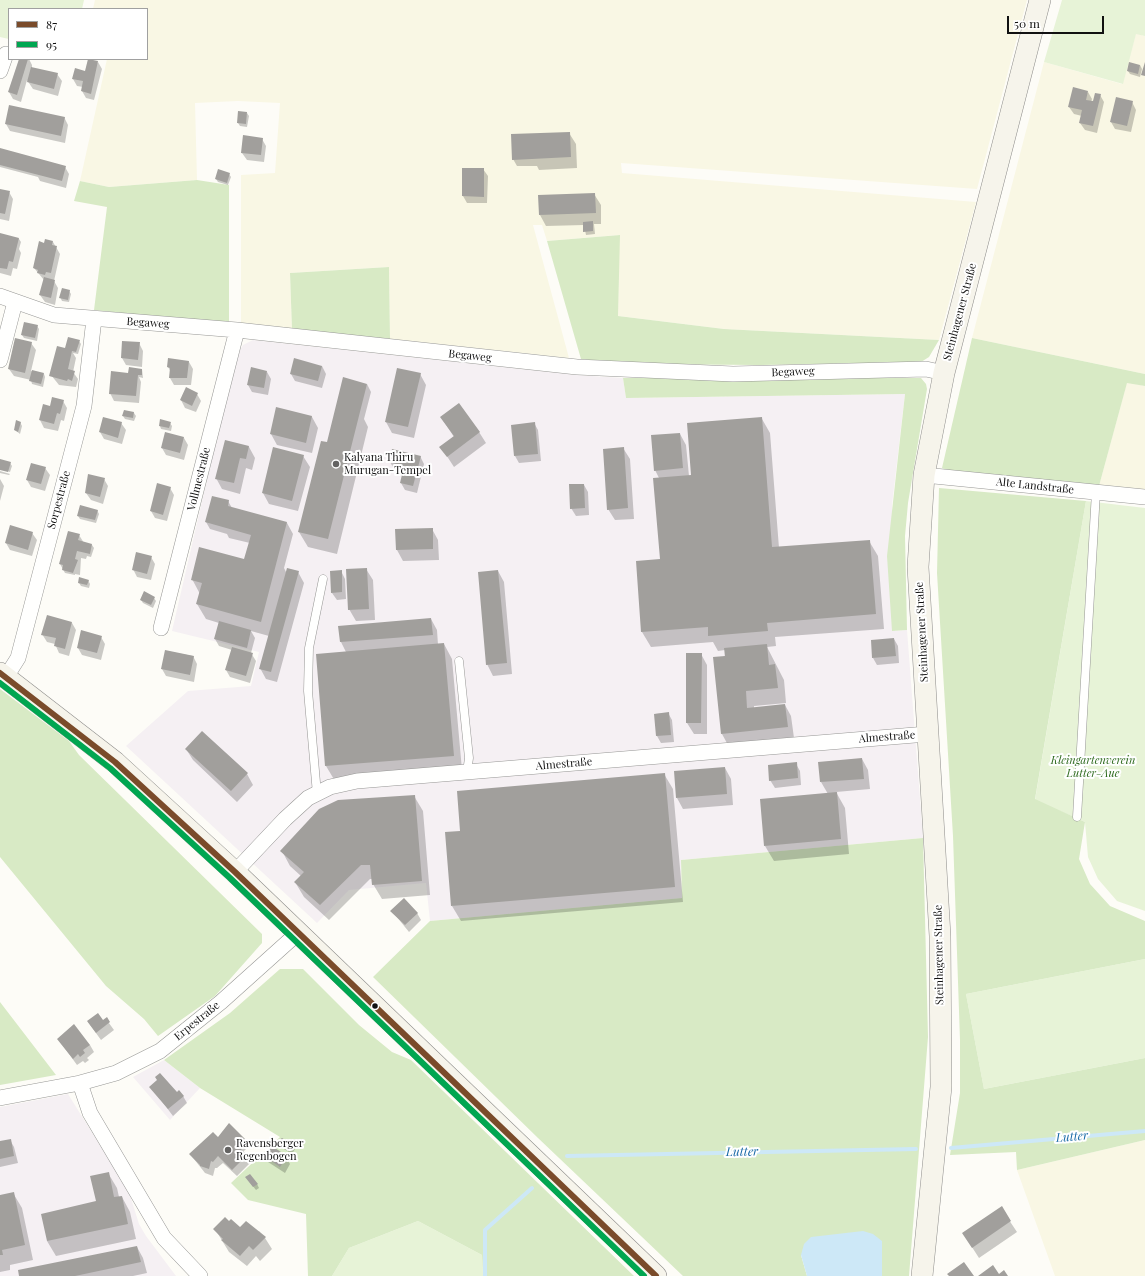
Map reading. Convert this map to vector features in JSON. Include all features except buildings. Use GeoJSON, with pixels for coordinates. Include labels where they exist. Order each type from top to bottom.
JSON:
{"type":"FeatureCollection","features":[{"type":"Feature","properties":{"kind":"main road","name":"Steinhagener Straße"},"geometry":{"type":"LineString","coordinates":[[922,1276],[941,1087],[940,936],[918,567],[924,475],[944,373],[1040,0]]}},
{"type":"Feature","properties":{"kind":"main road"},"geometry":{"type":"LineString","coordinates":[[3,675],[115,762],[235,872],[299,932],[554,1181],[656,1276]]}},
{"type":"Feature","properties":{"kind":"street"},"geometry":{"type":"LineString","coordinates":[[0,71],[6,54]]}},
{"type":"Feature","properties":{"kind":"street","name":"Begaweg"},"geometry":{"type":"LineString","coordinates":[[0,296],[54,315],[237,330],[578,367],[733,374],[926,369],[944,373]]}},
{"type":"Feature","properties":{"kind":"street"},"geometry":{"type":"LineString","coordinates":[[0,360],[15,302]]}},
{"type":"Feature","properties":{"kind":"street","name":"Sorpestraße"},"geometry":{"type":"LineString","coordinates":[[3,675],[18,658],[84,406],[94,319]]}},
{"type":"Feature","properties":{"kind":"street","name":"Vollmestraße"},"geometry":{"type":"LineString","coordinates":[[160,628],[237,330]]}},
{"type":"Feature","properties":{"kind":"street","name":"Alte Landstraße"},"geometry":{"type":"LineString","coordinates":[[924,475],[1145,497]]}},
{"type":"Feature","properties":{"kind":"street","name":"Almestraße"},"geometry":{"type":"LineString","coordinates":[[235,872],[285,819],[308,798],[330,787],[357,781],[927,734]]}},
{"type":"Feature","properties":{"kind":"street","name":"Erpestraße"},"geometry":{"type":"LineString","coordinates":[[0,1098],[80,1083],[116,1073],[160,1051],[221,1002],[299,932]]}},
{"type":"Feature","properties":{"kind":"street"},"geometry":{"type":"LineString","coordinates":[[80,1083],[90,1113],[164,1238],[200,1276]]}},
{"type":"Feature","properties":{"kind":"lane"},"geometry":{"type":"LineString","coordinates":[[1077,817],[1096,492]]}},
{"type":"Feature","properties":{"kind":"lane"},"geometry":{"type":"LineString","coordinates":[[317,794],[308,691],[309,648],[323,579]]}},
{"type":"Feature","properties":{"kind":"lane"},"geometry":{"type":"LineString","coordinates":[[459,661],[468,758],[467,772]]}},
{"type":"Feature","properties":{"kind":"shaded area"},"geometry":{"type":"Polygon","coordinates":[[[95,0],[1027,0],[977,189],[621,163],[622,173],[976,202],[939,340],[724,329],[618,316],[619,235],[547,241],[542,225],[533,225],[569,358],[390,339],[389,267],[290,273],[292,330],[241,323],[241,175],[275,173],[280,103],[238,101],[195,103],[197,180],[109,187],[80,181],[107,60],[148,60],[148,8],[93,8],[95,0]]]}},
{"type":"Feature","properties":{"kind":"shaded area"},"geometry":{"type":"Polygon","coordinates":[[[1136,33],[1145,36],[1145,374],[972,338],[1044,62],[1122,84],[1136,33]]]}},
{"type":"Feature","properties":{"kind":"shaded area"},"geometry":{"type":"Polygon","coordinates":[[[253,340],[576,375],[623,378],[626,398],[905,394],[892,505],[892,631],[907,630],[923,838],[681,860],[682,898],[430,921],[426,883],[349,890],[317,923],[126,746],[188,691],[251,686],[259,652],[172,631],[219,428],[240,350],[243,345],[253,340]]]}},
{"type":"Feature","properties":{"kind":"shaded area"},"geometry":{"type":"Polygon","coordinates":[[[1127,382],[1145,386],[1145,490],[1099,486],[1127,382]]]}},
{"type":"Feature","properties":{"kind":"shaded area"},"geometry":{"type":"Polygon","coordinates":[[[164,1060],[200,1088],[170,1120],[133,1077],[164,1060]]]}},
{"type":"Feature","properties":{"kind":"shaded area"},"geometry":{"type":"Polygon","coordinates":[[[68,1094],[129,1192],[139,1224],[146,1236],[176,1276],[0,1276],[0,1107],[68,1094]]]}},
{"type":"Feature","properties":{"kind":"shaded area"},"geometry":{"type":"Polygon","coordinates":[[[1145,1140],[1145,1276],[1055,1276],[1017,1170],[1145,1140]]]}},
{"type":"Feature","properties":{"kind":"green space"},"geometry":{"type":"Polygon","coordinates":[[[0,0],[84,0],[82,8],[8,8],[8,39],[0,37],[0,0]]]}},
{"type":"Feature","properties":{"kind":"green space"},"geometry":{"type":"Polygon","coordinates":[[[1062,0],[1145,0],[1145,36],[1136,34],[1123,84],[1044,62],[1062,0]]]}},
{"type":"Feature","properties":{"kind":"green space"},"geometry":{"type":"Polygon","coordinates":[[[197,180],[229,185],[229,324],[94,310],[107,207],[74,201],[80,181],[109,187],[197,180]]]}},
{"type":"Feature","properties":{"kind":"green space"},"geometry":{"type":"Polygon","coordinates":[[[620,235],[618,316],[724,329],[939,340],[929,357],[921,362],[761,365],[622,364],[581,359],[547,241],[620,235]]]}},
{"type":"Feature","properties":{"kind":"green space"},"geometry":{"type":"Polygon","coordinates":[[[389,267],[390,339],[292,330],[290,273],[389,267]]]}},
{"type":"Feature","properties":{"kind":"green space"},"geometry":{"type":"Polygon","coordinates":[[[972,338],[1145,374],[1145,386],[1127,383],[1099,486],[957,474],[942,468],[972,338]]]}},
{"type":"Feature","properties":{"kind":"green space"},"geometry":{"type":"Polygon","coordinates":[[[623,378],[921,378],[926,384],[927,389],[908,503],[905,536],[907,630],[892,631],[887,556],[905,394],[626,398],[623,378]]]}},
{"type":"Feature","properties":{"kind":"green space"},"geometry":{"type":"Polygon","coordinates":[[[939,488],[1086,501],[1035,799],[1085,822],[1079,859],[1090,884],[1110,906],[1145,921],[1145,959],[966,994],[984,1089],[1145,1058],[1145,1140],[1017,1170],[1016,1152],[950,1155],[960,1093],[960,1040],[953,836],[937,573],[939,488]]]}},
{"type":"Feature","properties":{"kind":"green space","name":"Kleingartenverein Lutter-Aue"},"geometry":{"type":"Polygon","coordinates":[[[1086,501],[1145,508],[1145,911],[1117,901],[1098,879],[1088,857],[1085,822],[1035,800],[1086,501]]]}},
{"type":"Feature","properties":{"kind":"green space"},"geometry":{"type":"Polygon","coordinates":[[[0,689],[69,741],[79,755],[262,934],[262,943],[215,996],[158,1036],[144,1019],[106,986],[0,857],[0,689]]]}},
{"type":"Feature","properties":{"kind":"green space"},"geometry":{"type":"Polygon","coordinates":[[[923,838],[928,1037],[909,1276],[882,1276],[882,1241],[801,1255],[807,1276],[683,1276],[538,1138],[373,977],[430,921],[682,898],[681,860],[923,838]]]}},
{"type":"Feature","properties":{"kind":"green space"},"geometry":{"type":"Polygon","coordinates":[[[1145,959],[1145,1058],[984,1089],[966,994],[1145,959]]]}},
{"type":"Feature","properties":{"kind":"green space"},"geometry":{"type":"Polygon","coordinates":[[[280,969],[303,969],[359,1025],[392,1052],[411,1060],[634,1276],[483,1276],[482,1255],[418,1221],[349,1248],[332,1276],[308,1276],[306,1214],[248,1200],[231,1183],[280,1137],[200,1088],[164,1060],[230,1013],[280,969]]]}},
{"type":"Feature","properties":{"kind":"green space"},"geometry":{"type":"Polygon","coordinates":[[[0,1002],[56,1075],[0,1085],[0,1002]]]}},
{"type":"Feature","properties":{"kind":"green space"},"geometry":{"type":"Polygon","coordinates":[[[418,1221],[482,1255],[483,1276],[332,1276],[349,1248],[418,1221]]]}},
{"type":"Feature","properties":{"kind":"water"},"geometry":{"type":"Polygon","coordinates":[[[863,1231],[873,1234],[882,1241],[882,1276],[807,1276],[801,1255],[804,1244],[811,1237],[863,1231]]]}},
{"type":"Feature","properties":{"kind":"waterway","name":"Lutter"},"geometry":{"type":"LineString","coordinates":[[951,1148],[1145,1131]]}},
{"type":"Feature","properties":{"kind":"waterway","name":"Lutter"},"geometry":{"type":"LineString","coordinates":[[567,1156],[916,1149]]}},
{"type":"Feature","properties":{"kind":"waterway","name":"Lutter"},"geometry":{"type":"LineString","coordinates":[[485,1276],[485,1230],[532,1188]]}},
{"type":"Feature","properties":{"kind":"transit line","name":"87"},"geometry":{"type":"LineString","coordinates":[[0,673],[115,762],[235,872],[656,1276]]}},
{"type":"Feature","properties":{"kind":"transit line","name":"95"},"geometry":{"type":"LineString","coordinates":[[0,683],[110,768],[230,878],[644,1276]]}},
{"type":"Feature","properties":{"kind":"place","name":"Kalyana Thiru Murugan-Tempel"},"geometry":{"type":"Point","coordinates":[336,464]}},
{"type":"Feature","properties":{"kind":"place","name":"Ravensberger Regenbogen"},"geometry":{"type":"Point","coordinates":[228,1150]}}]}
